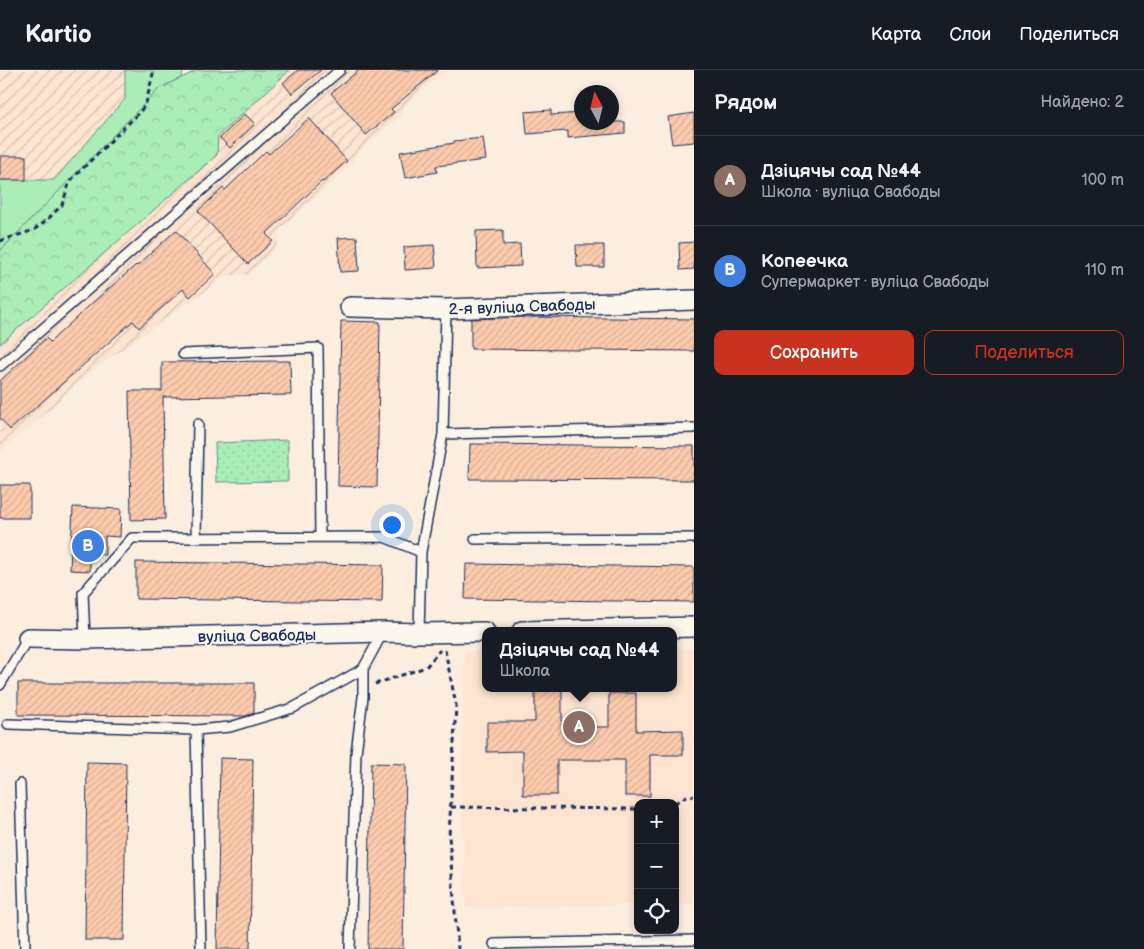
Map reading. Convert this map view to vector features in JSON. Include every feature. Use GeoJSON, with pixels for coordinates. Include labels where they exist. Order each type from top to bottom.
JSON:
{"type":"FeatureCollection","features":[{"type":"Feature","properties":{"kind":"street","name":"2-я вуліца Свабоды"},"geometry":{"type":"LineString","coordinates":[[350,307],[446,309],[694,300]]}},
{"type":"Feature","properties":{"kind":"street"},"geometry":{"type":"LineString","coordinates":[[677,627],[694,627]]}},
{"type":"Feature","properties":{"kind":"street","name":"вуліца Свабоды"},"geometry":{"type":"LineString","coordinates":[[28,638],[85,639],[384,632],[482,632]]}},
{"type":"Feature","properties":{"kind":"lane"},"geometry":{"type":"LineString","coordinates":[[0,366],[340,70]]}},
{"type":"Feature","properties":{"kind":"lane"},"geometry":{"type":"LineString","coordinates":[[419,633],[421,552],[444,434],[446,309]]}},
{"type":"Feature","properties":{"kind":"lane"},"geometry":{"type":"LineString","coordinates":[[183,354],[318,348],[320,537]]}},
{"type":"Feature","properties":{"kind":"lane"},"geometry":{"type":"LineString","coordinates":[[196,538],[198,424]]}},
{"type":"Feature","properties":{"kind":"lane"},"geometry":{"type":"LineString","coordinates":[[444,434],[694,428]]}},
{"type":"Feature","properties":{"kind":"lane"},"geometry":{"type":"LineString","coordinates":[[85,639],[83,594],[132,538],[384,537],[421,552]]}},
{"type":"Feature","properties":{"kind":"lane"},"geometry":{"type":"LineString","coordinates":[[475,539],[694,538]]}},
{"type":"Feature","properties":{"kind":"lane"},"geometry":{"type":"LineString","coordinates":[[350,949],[356,753],[363,697],[363,669],[384,632]]}},
{"type":"Feature","properties":{"kind":"lane"},"geometry":{"type":"LineString","coordinates":[[0,685],[28,638]]}},
{"type":"Feature","properties":{"kind":"lane"},"geometry":{"type":"LineString","coordinates":[[8,724],[196,730],[230,727],[293,708],[363,669]]}},
{"type":"Feature","properties":{"kind":"lane"},"geometry":{"type":"LineString","coordinates":[[196,730],[201,949]]}},
{"type":"Feature","properties":{"kind":"lane"},"geometry":{"type":"LineString","coordinates":[[20,784],[24,949]]}},
{"type":"Feature","properties":{"kind":"lane"},"geometry":{"type":"LineString","coordinates":[[494,944],[694,940]]}},
{"type":"Feature","properties":{"kind":"path"},"geometry":{"type":"LineString","coordinates":[[0,241],[34,230],[62,204],[70,181],[140,112],[146,103],[154,70]]}},
{"type":"Feature","properties":{"kind":"path"},"geometry":{"type":"LineString","coordinates":[[362,688],[426,667],[444,644],[456,705],[449,836],[458,949]]}},
{"type":"Feature","properties":{"kind":"path"},"geometry":{"type":"LineString","coordinates":[[679,801],[687,796],[694,796]]}},
{"type":"Feature","properties":{"kind":"path"},"geometry":{"type":"LineString","coordinates":[[450,808],[634,809]]}},
{"type":"Feature","properties":{"kind":"shaded area"},"geometry":{"type":"Polygon","coordinates":[[[0,70],[125,70],[125,99],[54,180],[0,180],[0,70]]]}},
{"type":"Feature","properties":{"kind":"shaded area"},"geometry":{"type":"Polygon","coordinates":[[[290,70],[447,70],[405,104],[400,116],[357,153],[351,165],[280,229],[277,246],[249,274],[228,275],[94,369],[0,453],[0,344],[217,155],[218,136],[290,70]]]}},
{"type":"Feature","properties":{"kind":"shaded area"},"geometry":{"type":"Polygon","coordinates":[[[677,648],[694,648],[694,904],[679,904],[679,799],[634,799],[634,905],[466,908],[462,808],[465,651],[482,651],[482,692],[677,692],[677,648]]]}},
{"type":"Feature","properties":{"kind":"green space"},"geometry":{"type":"Polygon","coordinates":[[[125,70],[184,70],[181,78],[160,88],[0,251],[0,180],[54,180],[125,99],[125,70]]]}},
{"type":"Feature","properties":{"kind":"green space"},"geometry":{"type":"Polygon","coordinates":[[[198,70],[290,70],[218,136],[217,155],[0,344],[0,251],[160,88],[198,70]]]}},
{"type":"Feature","properties":{"kind":"green space"},"geometry":{"type":"Polygon","coordinates":[[[288,440],[288,481],[216,482],[215,443],[288,440]]]}},
{"type":"Feature","properties":{"kind":"building"},"geometry":{"type":"Polygon","coordinates":[[[298,70],[321,70],[292,94],[283,83],[298,70]]]}},
{"type":"Feature","properties":{"kind":"building"},"geometry":{"type":"Polygon","coordinates":[[[359,70],[438,70],[391,109],[394,112],[366,135],[331,93],[359,70]]]}},
{"type":"Feature","properties":{"kind":"building"},"geometry":{"type":"Polygon","coordinates":[[[551,110],[551,115],[574,114],[574,130],[619,130],[619,122],[625,122],[625,133],[568,138],[568,131],[527,134],[525,112],[551,110]]]}},
{"type":"Feature","properties":{"kind":"building"},"geometry":{"type":"Polygon","coordinates":[[[694,113],[694,142],[672,144],[668,117],[694,113]]]}},
{"type":"Feature","properties":{"kind":"building"},"geometry":{"type":"Polygon","coordinates":[[[245,114],[255,124],[230,148],[220,138],[245,114]]]}},
{"type":"Feature","properties":{"kind":"building"},"geometry":{"type":"Polygon","coordinates":[[[309,118],[347,161],[322,181],[266,234],[273,241],[248,264],[198,211],[223,188],[225,190],[266,151],[269,154],[309,118]]]}},
{"type":"Feature","properties":{"kind":"building"},"geometry":{"type":"Polygon","coordinates":[[[483,138],[486,160],[436,166],[437,172],[405,178],[400,152],[454,143],[454,141],[483,138]]]}},
{"type":"Feature","properties":{"kind":"building"},"geometry":{"type":"Polygon","coordinates":[[[0,156],[26,156],[26,180],[0,180],[0,156]]]}},
{"type":"Feature","properties":{"kind":"building"},"geometry":{"type":"Polygon","coordinates":[[[176,230],[215,274],[190,297],[183,289],[139,328],[133,321],[10,430],[0,418],[0,381],[46,338],[50,342],[176,230]]]}},
{"type":"Feature","properties":{"kind":"building"},"geometry":{"type":"Polygon","coordinates":[[[503,230],[503,245],[520,244],[521,266],[477,268],[476,231],[503,230]]]}},
{"type":"Feature","properties":{"kind":"building"},"geometry":{"type":"Polygon","coordinates":[[[357,237],[359,271],[340,272],[338,238],[357,237]]]}},
{"type":"Feature","properties":{"kind":"building"},"geometry":{"type":"Polygon","coordinates":[[[694,242],[694,269],[680,270],[679,243],[694,242]]]}},
{"type":"Feature","properties":{"kind":"building"},"geometry":{"type":"Polygon","coordinates":[[[434,245],[436,268],[405,270],[404,247],[434,245]]]}},
{"type":"Feature","properties":{"kind":"building"},"geometry":{"type":"Polygon","coordinates":[[[576,245],[604,245],[604,267],[577,267],[576,245]]]}},
{"type":"Feature","properties":{"kind":"building"},"geometry":{"type":"Polygon","coordinates":[[[526,317],[694,319],[694,351],[471,349],[471,319],[526,317]]]}},
{"type":"Feature","properties":{"kind":"building"},"geometry":{"type":"Polygon","coordinates":[[[341,321],[380,322],[377,487],[338,486],[341,321]]]}},
{"type":"Feature","properties":{"kind":"building"},"geometry":{"type":"Polygon","coordinates":[[[290,361],[291,395],[163,397],[165,519],[131,520],[129,391],[162,391],[162,362],[290,361]]]}},
{"type":"Feature","properties":{"kind":"building"},"geometry":{"type":"Polygon","coordinates":[[[470,444],[694,446],[694,480],[469,479],[470,444]]]}},
{"type":"Feature","properties":{"kind":"building"},"geometry":{"type":"Polygon","coordinates":[[[0,485],[30,485],[30,518],[0,518],[0,485]]]}},
{"type":"Feature","properties":{"kind":"building"},"geometry":{"type":"Polygon","coordinates":[[[73,507],[121,509],[120,537],[105,536],[105,555],[90,554],[90,571],[70,570],[73,507]]]}},
{"type":"Feature","properties":{"kind":"building"},"geometry":{"type":"Polygon","coordinates":[[[136,562],[383,565],[382,602],[136,599],[136,562]]]}},
{"type":"Feature","properties":{"kind":"building"},"geometry":{"type":"Polygon","coordinates":[[[466,564],[694,567],[694,602],[465,599],[466,564]]]}},
{"type":"Feature","properties":{"kind":"building"},"geometry":{"type":"Polygon","coordinates":[[[18,683],[254,683],[254,713],[246,716],[18,715],[18,683]]]}},
{"type":"Feature","properties":{"kind":"building"},"geometry":{"type":"Polygon","coordinates":[[[535,692],[562,692],[562,727],[609,727],[609,693],[636,693],[636,731],[683,730],[683,755],[650,755],[650,796],[625,796],[625,760],[557,760],[557,795],[523,795],[523,751],[487,752],[487,722],[535,722],[535,692]]]}},
{"type":"Feature","properties":{"kind":"building"},"geometry":{"type":"Polygon","coordinates":[[[220,758],[253,759],[250,949],[217,949],[220,758]]]}},
{"type":"Feature","properties":{"kind":"building"},"geometry":{"type":"Polygon","coordinates":[[[87,762],[126,763],[124,940],[85,940],[87,762]]]}},
{"type":"Feature","properties":{"kind":"building"},"geometry":{"type":"Polygon","coordinates":[[[371,763],[406,764],[403,949],[368,949],[371,763]]]}},
{"type":"Feature","properties":{"kind":"place","name":"Копеечка"},"geometry":{"type":"Point","coordinates":[88,546]}},
{"type":"Feature","properties":{"kind":"place","name":"Дзіцячы сад №44"},"geometry":{"type":"Point","coordinates":[579,727]}}]}
